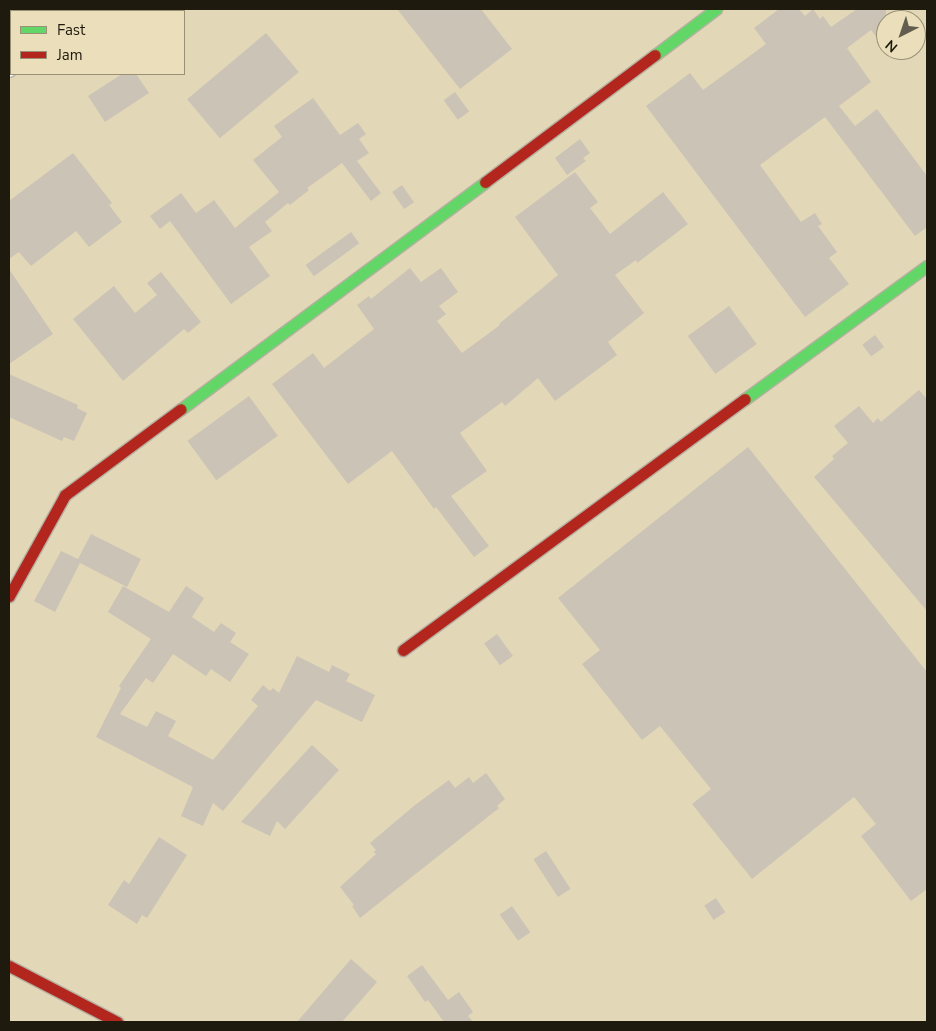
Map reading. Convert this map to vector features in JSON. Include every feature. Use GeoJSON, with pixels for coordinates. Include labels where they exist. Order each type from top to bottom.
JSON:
{"type":"FeatureCollection","features":[{"type":"Feature","properties":{"kind":"street"},"geometry":{"type":"LineString","coordinates":[[9,596],[65,495],[716,9]]}},
{"type":"Feature","properties":{"kind":"street"},"geometry":{"type":"LineString","coordinates":[[403,650],[927,266]]}},
{"type":"Feature","properties":{"kind":"street"},"geometry":{"type":"LineString","coordinates":[[9,966],[117,1022]]}},
{"type":"Feature","properties":{"kind":"shaded area"},"geometry":{"type":"Polygon","coordinates":[[[9,9],[927,9],[927,1022],[9,1022],[9,9]]]}},
{"type":"Feature","properties":{"kind":"building"},"geometry":{"type":"Polygon","coordinates":[[[397,9],[481,9],[512,49],[460,89],[397,9]]]}},
{"type":"Feature","properties":{"kind":"building"},"geometry":{"type":"Polygon","coordinates":[[[779,9],[799,9],[805,16],[813,9],[820,19],[823,16],[831,27],[857,9],[886,9],[876,10],[876,37],[871,30],[847,48],[871,82],[839,106],[855,126],[877,109],[927,176],[927,227],[915,236],[825,117],[760,165],[801,222],[815,213],[822,224],[818,226],[837,252],[829,258],[849,284],[805,317],[646,106],[690,73],[703,90],[766,44],[754,28],[779,9]]]}},
{"type":"Feature","properties":{"kind":"building"},"geometry":{"type":"Polygon","coordinates":[[[266,33],[299,72],[220,138],[187,99],[266,33]]]}},
{"type":"Feature","properties":{"kind":"building"},"geometry":{"type":"Polygon","coordinates":[[[120,75],[137,75],[149,93],[105,122],[88,96],[120,75]]]}},
{"type":"Feature","properties":{"kind":"building"},"geometry":{"type":"Polygon","coordinates":[[[455,92],[469,111],[458,120],[444,100],[455,92]]]}},
{"type":"Feature","properties":{"kind":"building"},"geometry":{"type":"Polygon","coordinates":[[[313,98],[340,135],[358,123],[366,134],[359,139],[369,153],[357,161],[381,193],[371,201],[342,163],[307,188],[309,190],[290,205],[288,203],[265,222],[272,231],[249,247],[270,276],[231,304],[170,221],[160,229],[150,216],[181,193],[196,213],[214,200],[235,228],[279,192],[253,160],[282,137],[274,126],[313,98]]]}},
{"type":"Feature","properties":{"kind":"building"},"geometry":{"type":"Polygon","coordinates":[[[580,139],[590,153],[583,158],[586,161],[567,175],[555,158],[580,139]]]}},
{"type":"Feature","properties":{"kind":"building"},"geometry":{"type":"Polygon","coordinates":[[[73,153],[112,203],[109,205],[122,222],[89,247],[76,231],[31,266],[19,252],[9,259],[9,201],[73,153]]]}},
{"type":"Feature","properties":{"kind":"building"},"geometry":{"type":"Polygon","coordinates":[[[575,172],[598,202],[590,208],[610,234],[663,192],[688,224],[637,263],[636,260],[615,275],[644,313],[608,342],[617,355],[555,401],[538,378],[505,406],[502,402],[460,433],[487,471],[451,496],[489,546],[474,557],[436,507],[434,509],[392,451],[348,484],[272,384],[313,353],[324,368],[374,329],[357,305],[369,296],[371,299],[410,268],[421,282],[441,268],[458,292],[439,306],[446,314],[437,321],[462,353],[500,325],[558,275],[515,217],[575,172]]]}},
{"type":"Feature","properties":{"kind":"building"},"geometry":{"type":"Polygon","coordinates":[[[402,185],[414,202],[404,209],[392,192],[402,185]]]}},
{"type":"Feature","properties":{"kind":"building"},"geometry":{"type":"Polygon","coordinates":[[[351,232],[359,243],[314,276],[306,265],[351,232]]]}},
{"type":"Feature","properties":{"kind":"building"},"geometry":{"type":"Polygon","coordinates":[[[9,269],[53,334],[9,364],[9,269]]]}},
{"type":"Feature","properties":{"kind":"building"},"geometry":{"type":"Polygon","coordinates":[[[161,272],[201,322],[188,333],[184,329],[123,381],[73,319],[114,286],[135,313],[157,295],[147,283],[161,272]]]}},
{"type":"Feature","properties":{"kind":"building"},"geometry":{"type":"Polygon","coordinates":[[[729,306],[757,344],[715,374],[688,336],[729,306]]]}},
{"type":"Feature","properties":{"kind":"building"},"geometry":{"type":"Polygon","coordinates":[[[875,335],[884,347],[871,357],[862,345],[875,335]]]}},
{"type":"Feature","properties":{"kind":"building"},"geometry":{"type":"Polygon","coordinates":[[[9,374],[78,405],[77,408],[87,413],[74,441],[64,437],[62,441],[9,417],[9,374]]]}},
{"type":"Feature","properties":{"kind":"building"},"geometry":{"type":"Polygon","coordinates":[[[919,390],[927,399],[927,611],[814,477],[834,459],[832,456],[848,443],[834,426],[859,406],[873,423],[878,418],[881,422],[919,390]]]}},
{"type":"Feature","properties":{"kind":"building"},"geometry":{"type":"Polygon","coordinates":[[[249,396],[278,436],[216,480],[188,441],[249,396]]]}},
{"type":"Feature","properties":{"kind":"building"},"geometry":{"type":"Polygon","coordinates":[[[748,447],[927,672],[927,889],[911,901],[861,836],[876,824],[854,797],[752,879],[692,804],[711,789],[660,726],[642,740],[582,664],[600,650],[558,598],[748,447]]]}},
{"type":"Feature","properties":{"kind":"building"},"geometry":{"type":"Polygon","coordinates":[[[91,534],[141,559],[127,587],[80,563],[55,612],[34,601],[61,551],[78,559],[91,534]]]}},
{"type":"Feature","properties":{"kind":"building"},"geometry":{"type":"Polygon","coordinates":[[[123,586],[169,612],[186,586],[204,598],[192,617],[214,632],[221,623],[236,633],[230,642],[249,654],[230,682],[211,669],[206,676],[173,654],[153,683],[146,678],[120,714],[147,727],[156,711],[176,721],[168,736],[213,760],[258,706],[251,700],[263,685],[270,691],[273,688],[279,693],[297,656],[329,672],[332,665],[350,674],[346,681],[375,695],[362,722],[316,700],[223,811],[213,803],[203,826],[181,816],[193,787],[96,737],[121,688],[119,686],[151,639],[108,612],[123,586]]]}},
{"type":"Feature","properties":{"kind":"building"},"geometry":{"type":"Polygon","coordinates":[[[497,634],[513,656],[500,665],[484,643],[497,634]]]}},
{"type":"Feature","properties":{"kind":"building"},"geometry":{"type":"Polygon","coordinates":[[[312,745],[339,770],[285,829],[277,821],[270,836],[241,822],[312,745]]]}},
{"type":"Feature","properties":{"kind":"building"},"geometry":{"type":"Polygon","coordinates":[[[486,773],[505,799],[497,806],[499,808],[360,918],[352,906],[354,905],[340,887],[376,854],[373,852],[376,850],[370,843],[415,805],[449,780],[455,788],[469,777],[473,783],[486,773]]]}},
{"type":"Feature","properties":{"kind":"building"},"geometry":{"type":"Polygon","coordinates":[[[159,837],[187,855],[147,918],[142,915],[137,924],[108,905],[124,880],[129,884],[159,837]]]}},
{"type":"Feature","properties":{"kind":"building"},"geometry":{"type":"Polygon","coordinates":[[[546,851],[571,889],[558,897],[533,859],[546,851]]]}},
{"type":"Feature","properties":{"kind":"building"},"geometry":{"type":"Polygon","coordinates":[[[716,898],[725,912],[714,920],[704,906],[716,898]]]}},
{"type":"Feature","properties":{"kind":"building"},"geometry":{"type":"Polygon","coordinates":[[[512,906],[530,932],[518,941],[500,915],[512,906]]]}},
{"type":"Feature","properties":{"kind":"building"},"geometry":{"type":"Polygon","coordinates":[[[351,959],[377,982],[342,1022],[297,1022],[351,959]]]}},
{"type":"Feature","properties":{"kind":"building"},"geometry":{"type":"Polygon","coordinates":[[[422,965],[448,1000],[459,992],[473,1012],[468,1016],[473,1022],[444,1022],[428,1000],[425,1002],[407,976],[422,965]]]}},
{"type":"Feature","properties":{"kind":"traffic: fast"},"geometry":{"type":"LineString","coordinates":[[655,55],[716,9]]}},
{"type":"Feature","properties":{"kind":"traffic: fast"},"geometry":{"type":"LineString","coordinates":[[181,409],[485,182]]}},
{"type":"Feature","properties":{"kind":"traffic: fast"},"geometry":{"type":"LineString","coordinates":[[745,399],[927,266]]}},
{"type":"Feature","properties":{"kind":"traffic: jam"},"geometry":{"type":"LineString","coordinates":[[485,182],[655,55]]}},
{"type":"Feature","properties":{"kind":"traffic: jam"},"geometry":{"type":"LineString","coordinates":[[403,650],[745,399]]}},
{"type":"Feature","properties":{"kind":"traffic: jam"},"geometry":{"type":"LineString","coordinates":[[9,596],[65,495],[181,409]]}},
{"type":"Feature","properties":{"kind":"traffic: jam"},"geometry":{"type":"LineString","coordinates":[[9,966],[117,1022]]}}]}
